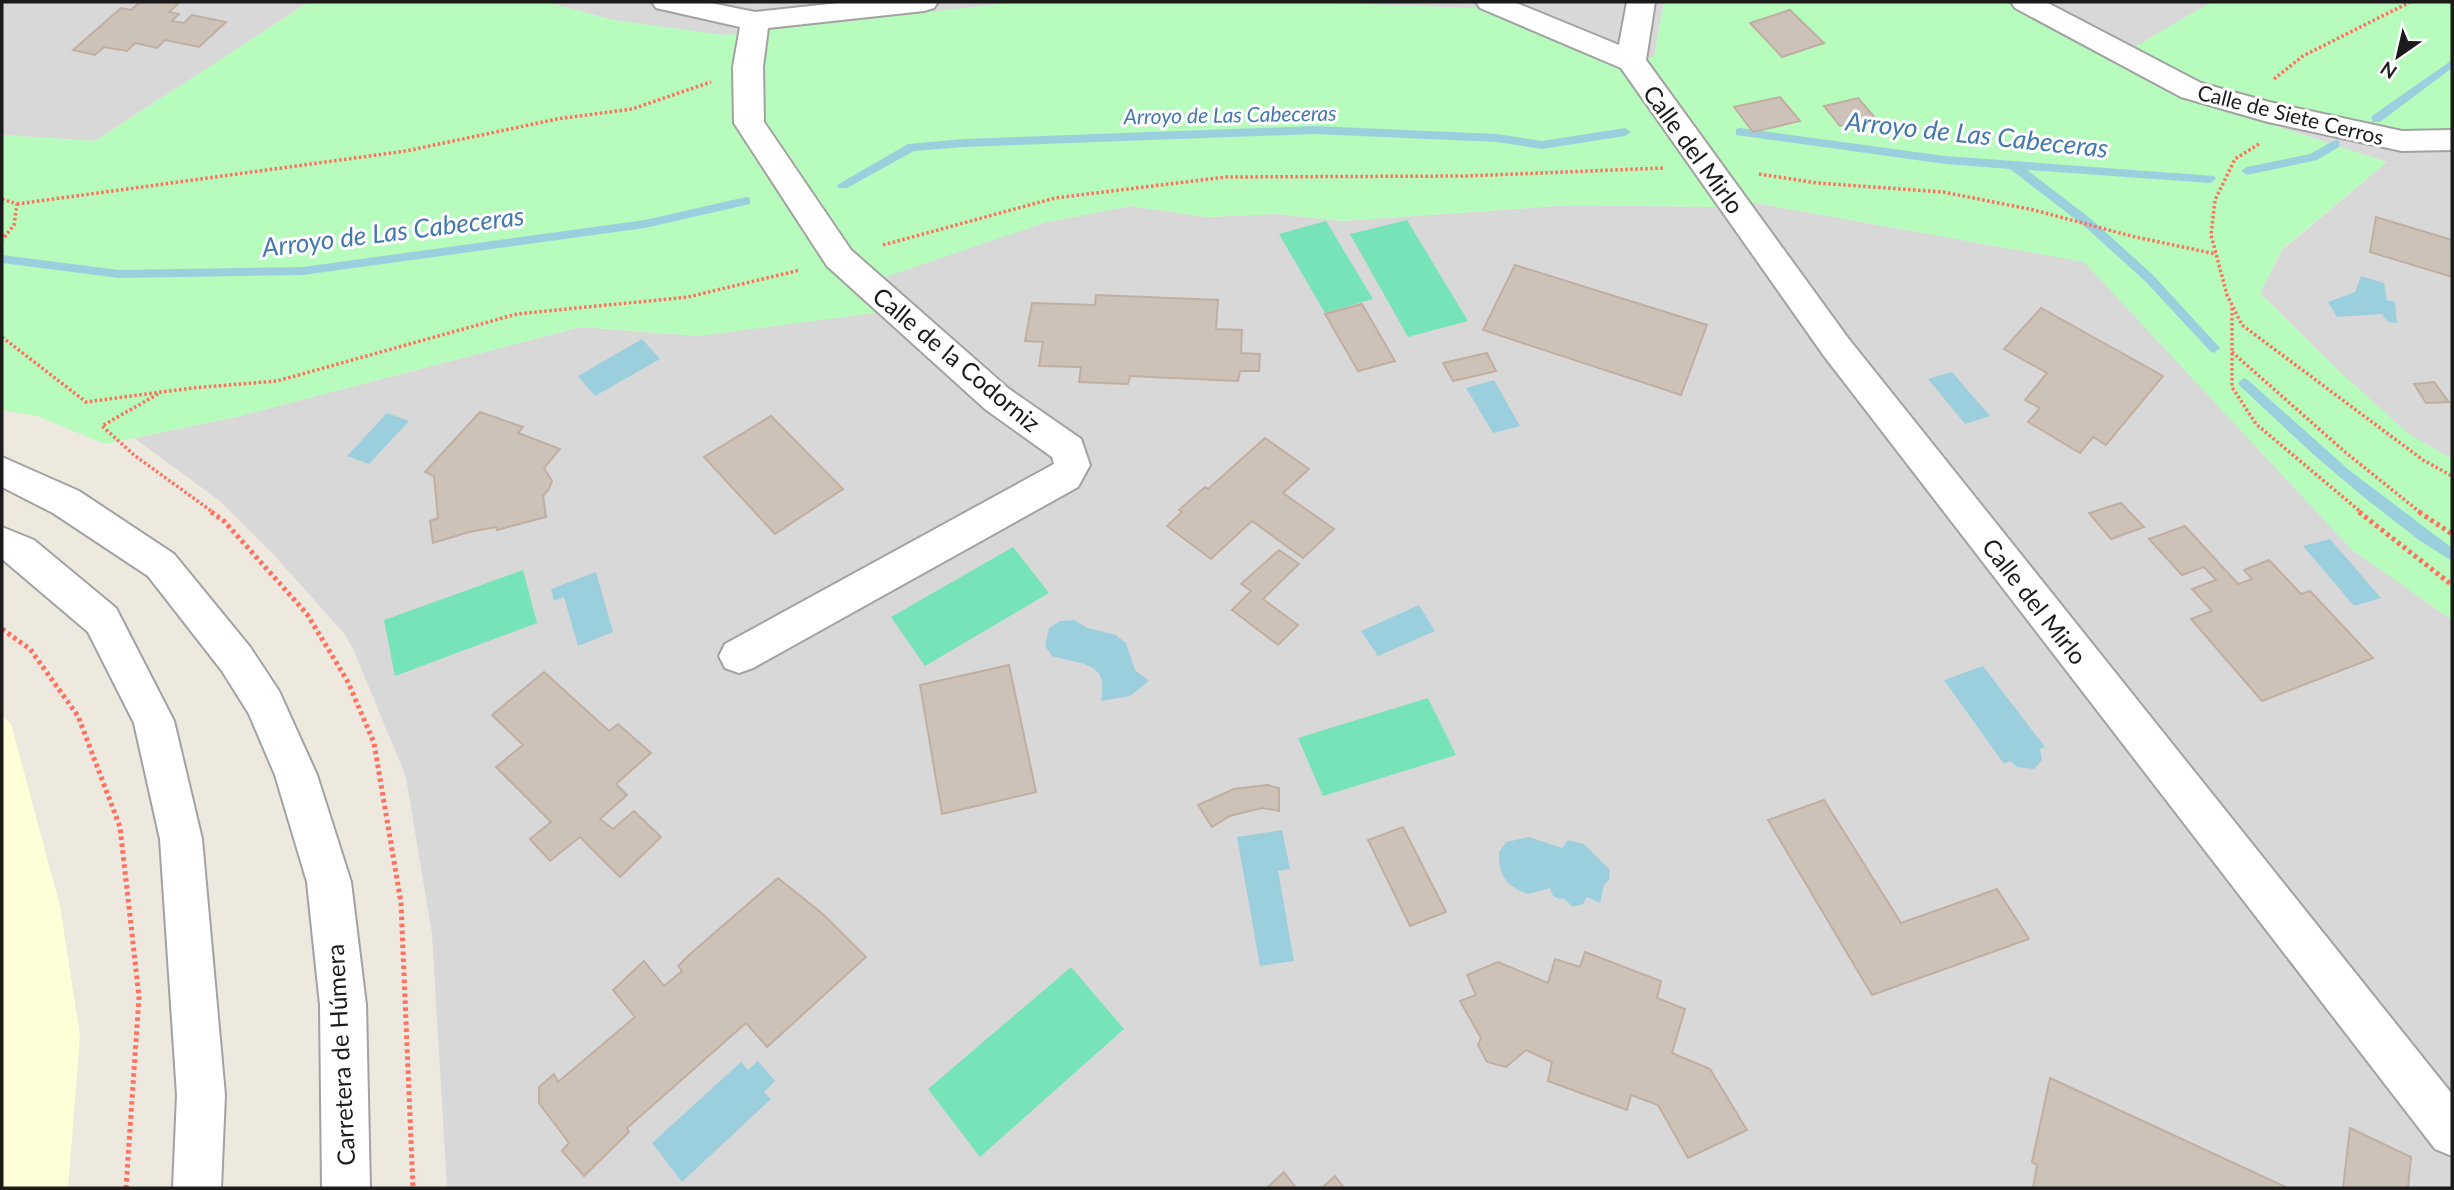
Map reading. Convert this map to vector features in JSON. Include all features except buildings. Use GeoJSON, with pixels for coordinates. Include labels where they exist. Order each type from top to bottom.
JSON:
{"type":"FeatureCollection","features":[{"type":"Feature","properties":{"kind":"street"},"geometry":{"type":"LineString","coordinates":[[666,2],[755,21],[924,2]]}},
{"type":"Feature","properties":{"kind":"street","name":"Calle del Mirlo"},"geometry":{"type":"LineString","coordinates":[[1490,2],[1631,61],[1836,346],[2452,1132]]}},
{"type":"Feature","properties":{"kind":"street","name":"Calle del Mirlo"},"geometry":{"type":"LineString","coordinates":[[1631,61],[1641,2]]}},
{"type":"Feature","properties":{"kind":"street","name":"Calle de Siete Cerros"},"geometry":{"type":"LineString","coordinates":[[2025,2],[2191,90],[2268,112],[2402,141],[2452,140]]}},
{"type":"Feature","properties":{"kind":"street","name":"Calle de la Codorniz"},"geometry":{"type":"LineString","coordinates":[[739,656],[1065,477],[1072,465],[1068,449],[997,399],[839,258],[749,123],[748,72],[755,21]]}},
{"type":"Feature","properties":{"kind":"street","name":"Carretera de Húmera"},"geometry":{"type":"LineString","coordinates":[[2,471],[66,502],[161,565],[236,659],[265,704],[296,775],[329,882],[343,1005],[346,1188]]}},
{"type":"Feature","properties":{"kind":"street"},"geometry":{"type":"LineString","coordinates":[[2,542],[21,551],[102,620],[154,721],[181,839],[201,1095],[197,1188]]}},
{"type":"Feature","properties":{"kind":"path"},"geometry":{"type":"LineString","coordinates":[[2410,2],[2383,19],[2290,62],[2269,83],[2268,112],[2259,144],[2235,159],[2215,200],[2211,235],[2232,306],[2242,325],[2423,460],[2452,476]]}},
{"type":"Feature","properties":{"kind":"path"},"geometry":{"type":"LineString","coordinates":[[2,199],[17,204],[407,151],[557,118],[632,109],[748,72]]}},
{"type":"Feature","properties":{"kind":"path"},"geometry":{"type":"LineString","coordinates":[[1706,166],[1817,183],[1943,192],[2034,209],[2131,236],[2216,254]]}},
{"type":"Feature","properties":{"kind":"path"},"geometry":{"type":"LineString","coordinates":[[2,240],[14,225],[17,204]]}},
{"type":"Feature","properties":{"kind":"path"},"geometry":{"type":"LineString","coordinates":[[2232,306],[2232,387],[2256,424],[2317,478],[2452,585]]}},
{"type":"Feature","properties":{"kind":"path"},"geometry":{"type":"LineString","coordinates":[[2232,352],[2374,476],[2412,507],[2452,534]]}},
{"type":"Feature","properties":{"kind":"path"},"geometry":{"type":"LineString","coordinates":[[2,629],[30,649],[78,716],[120,827],[139,997],[126,1188]]}},
{"type":"Feature","properties":{"kind":"path"},"geometry":{"type":"LineString","coordinates":[[406,1012],[413,1188]]}},
{"type":"Feature","properties":{"kind":"shaded area"},"geometry":{"type":"Polygon","coordinates":[[[2,2],[309,2],[95,141],[2,135],[2,2]]]}},
{"type":"Feature","properties":{"kind":"shaded area"},"geometry":{"type":"Polygon","coordinates":[[[546,2],[1020,2],[729,37],[613,20],[546,2]]]}},
{"type":"Feature","properties":{"kind":"shaded area"},"geometry":{"type":"Polygon","coordinates":[[[1265,2],[1664,2],[1654,58],[1612,62],[1265,2]]]}},
{"type":"Feature","properties":{"kind":"shaded area"},"geometry":{"type":"Polygon","coordinates":[[[2010,2],[2452,2],[2452,1188],[447,1188],[432,934],[406,777],[354,651],[344,633],[272,553],[220,501],[134,438],[236,417],[581,327],[699,336],[1047,222],[1130,206],[1207,217],[1277,214],[1343,221],[1571,205],[1714,207],[1756,203],[2260,293],[2282,250],[2387,162],[2189,98],[2010,2]]]}},
{"type":"Feature","properties":{"kind":"shaded area"},"geometry":{"type":"Polygon","coordinates":[[[2,715],[11,724],[60,906],[80,1036],[68,1188],[2,1188],[2,715]]]}},
{"type":"Feature","properties":{"kind":"green space"},"geometry":{"type":"Polygon","coordinates":[[[309,2],[546,2],[613,20],[724,35],[1016,2],[1306,2],[1475,8],[1612,62],[1654,57],[1664,2],[2010,2],[2189,98],[2387,162],[2282,249],[2260,293],[2341,373],[2409,434],[2452,459],[2452,620],[2352,550],[2084,262],[1756,203],[1714,207],[1571,205],[1343,221],[1277,214],[1207,217],[1130,206],[1047,222],[885,277],[875,313],[699,336],[581,327],[236,417],[105,444],[37,416],[2,410],[2,135],[95,141],[309,2]]]}},
{"type":"Feature","properties":{"kind":"green space"},"geometry":{"type":"Polygon","coordinates":[[[2211,2],[2452,2],[2452,129],[2396,130],[2269,106],[2204,82],[2133,48],[2211,2]]]}},
{"type":"Feature","properties":{"kind":"green space"},"geometry":{"type":"Polygon","coordinates":[[[1407,220],[1468,321],[1408,337],[1350,234],[1407,220]]]}},
{"type":"Feature","properties":{"kind":"green space"},"geometry":{"type":"Polygon","coordinates":[[[1326,221],[1373,299],[1325,313],[1279,234],[1326,221]]]}},
{"type":"Feature","properties":{"kind":"green space"},"geometry":{"type":"Polygon","coordinates":[[[1013,547],[1049,593],[925,666],[891,617],[1013,547]]]}},
{"type":"Feature","properties":{"kind":"green space"},"geometry":{"type":"Polygon","coordinates":[[[523,570],[537,623],[395,676],[384,620],[523,570]]]}},
{"type":"Feature","properties":{"kind":"green space"},"geometry":{"type":"Polygon","coordinates":[[[1428,698],[1456,755],[1323,796],[1298,738],[1428,698]]]}},
{"type":"Feature","properties":{"kind":"green space"},"geometry":{"type":"Polygon","coordinates":[[[1071,967],[1124,1029],[980,1157],[928,1089],[1071,967]]]}},
{"type":"Feature","properties":{"kind":"water"},"geometry":{"type":"Polygon","coordinates":[[[2361,276],[2384,283],[2387,300],[2395,302],[2397,323],[2388,322],[2382,314],[2337,317],[2328,302],[2355,292],[2361,276]]]}},
{"type":"Feature","properties":{"kind":"water"},"geometry":{"type":"Polygon","coordinates":[[[642,339],[660,359],[595,396],[578,376],[642,339]]]}},
{"type":"Feature","properties":{"kind":"water"},"geometry":{"type":"Polygon","coordinates":[[[1952,372],[1990,416],[1965,424],[1928,379],[1952,372]]]}},
{"type":"Feature","properties":{"kind":"water"},"geometry":{"type":"Polygon","coordinates":[[[1494,380],[1520,426],[1493,433],[1466,388],[1494,380]]]}},
{"type":"Feature","properties":{"kind":"water"},"geometry":{"type":"Polygon","coordinates":[[[387,413],[409,421],[369,464],[347,456],[387,413]]]}},
{"type":"Feature","properties":{"kind":"water"},"geometry":{"type":"Polygon","coordinates":[[[2330,539],[2381,598],[2354,606],[2303,546],[2330,539]]]}},
{"type":"Feature","properties":{"kind":"water"},"geometry":{"type":"Polygon","coordinates":[[[596,572],[613,632],[578,646],[564,597],[554,601],[551,589],[596,572]]]}},
{"type":"Feature","properties":{"kind":"water"},"geometry":{"type":"Polygon","coordinates":[[[1419,605],[1435,631],[1378,656],[1361,631],[1419,605]]]}},
{"type":"Feature","properties":{"kind":"water"},"geometry":{"type":"Polygon","coordinates":[[[1074,620],[1088,628],[1116,635],[1126,643],[1135,670],[1149,681],[1130,696],[1101,701],[1103,687],[1096,671],[1090,666],[1052,656],[1045,646],[1049,628],[1060,621],[1074,620]]]}},
{"type":"Feature","properties":{"kind":"water"},"geometry":{"type":"Polygon","coordinates":[[[1983,666],[2045,747],[2040,749],[2042,760],[2034,769],[2017,767],[2010,761],[2004,764],[1944,680],[1983,666]]]}},
{"type":"Feature","properties":{"kind":"water"},"geometry":{"type":"Polygon","coordinates":[[[1282,830],[1290,869],[1278,871],[1294,961],[1260,966],[1237,837],[1282,830]]]}},
{"type":"Feature","properties":{"kind":"water"},"geometry":{"type":"Polygon","coordinates":[[[1529,837],[1562,848],[1568,840],[1584,844],[1610,870],[1600,903],[1587,897],[1583,904],[1573,907],[1563,898],[1553,896],[1550,888],[1528,894],[1514,888],[1502,873],[1499,852],[1506,842],[1529,837]]]}},
{"type":"Feature","properties":{"kind":"water"},"geometry":{"type":"Polygon","coordinates":[[[758,1061],[775,1081],[764,1092],[771,1099],[682,1182],[652,1143],[741,1062],[748,1070],[758,1061]]]}},
{"type":"Feature","properties":{"kind":"waterway","name":"Arroyo de Las Cabeceras"},"geometry":{"type":"LineString","coordinates":[[2376,119],[2452,63]]}},
{"type":"Feature","properties":{"kind":"waterway","name":"Arroyo de Las Cabeceras"},"geometry":{"type":"LineString","coordinates":[[843,185],[912,147],[964,143],[1314,130],[1497,138],[1542,145],[1625,132]]}},
{"type":"Feature","properties":{"kind":"waterway","name":"Arroyo de Las Cabeceras"},"geometry":{"type":"LineString","coordinates":[[1740,132],[1945,160],[2013,165]]}},
{"type":"Feature","properties":{"kind":"waterway","name":"Arroyo de Las Cabeceras"},"geometry":{"type":"LineString","coordinates":[[2247,171],[2313,157],[2335,144]]}},
{"type":"Feature","properties":{"kind":"waterway","name":"Arroyo de Las Cabeceras"},"geometry":{"type":"LineString","coordinates":[[2013,165],[2210,179]]}},
{"type":"Feature","properties":{"kind":"waterway"},"geometry":{"type":"LineString","coordinates":[[2013,165],[2087,222],[2149,278],[2214,348]]}},
{"type":"Feature","properties":{"kind":"waterway","name":"Arroyo de Las Cabeceras"},"geometry":{"type":"LineString","coordinates":[[2,259],[119,274],[303,271],[645,224],[746,201]]}},
{"type":"Feature","properties":{"kind":"waterway"},"geometry":{"type":"LineString","coordinates":[[2244,383],[2344,474],[2452,555]]}}]}
